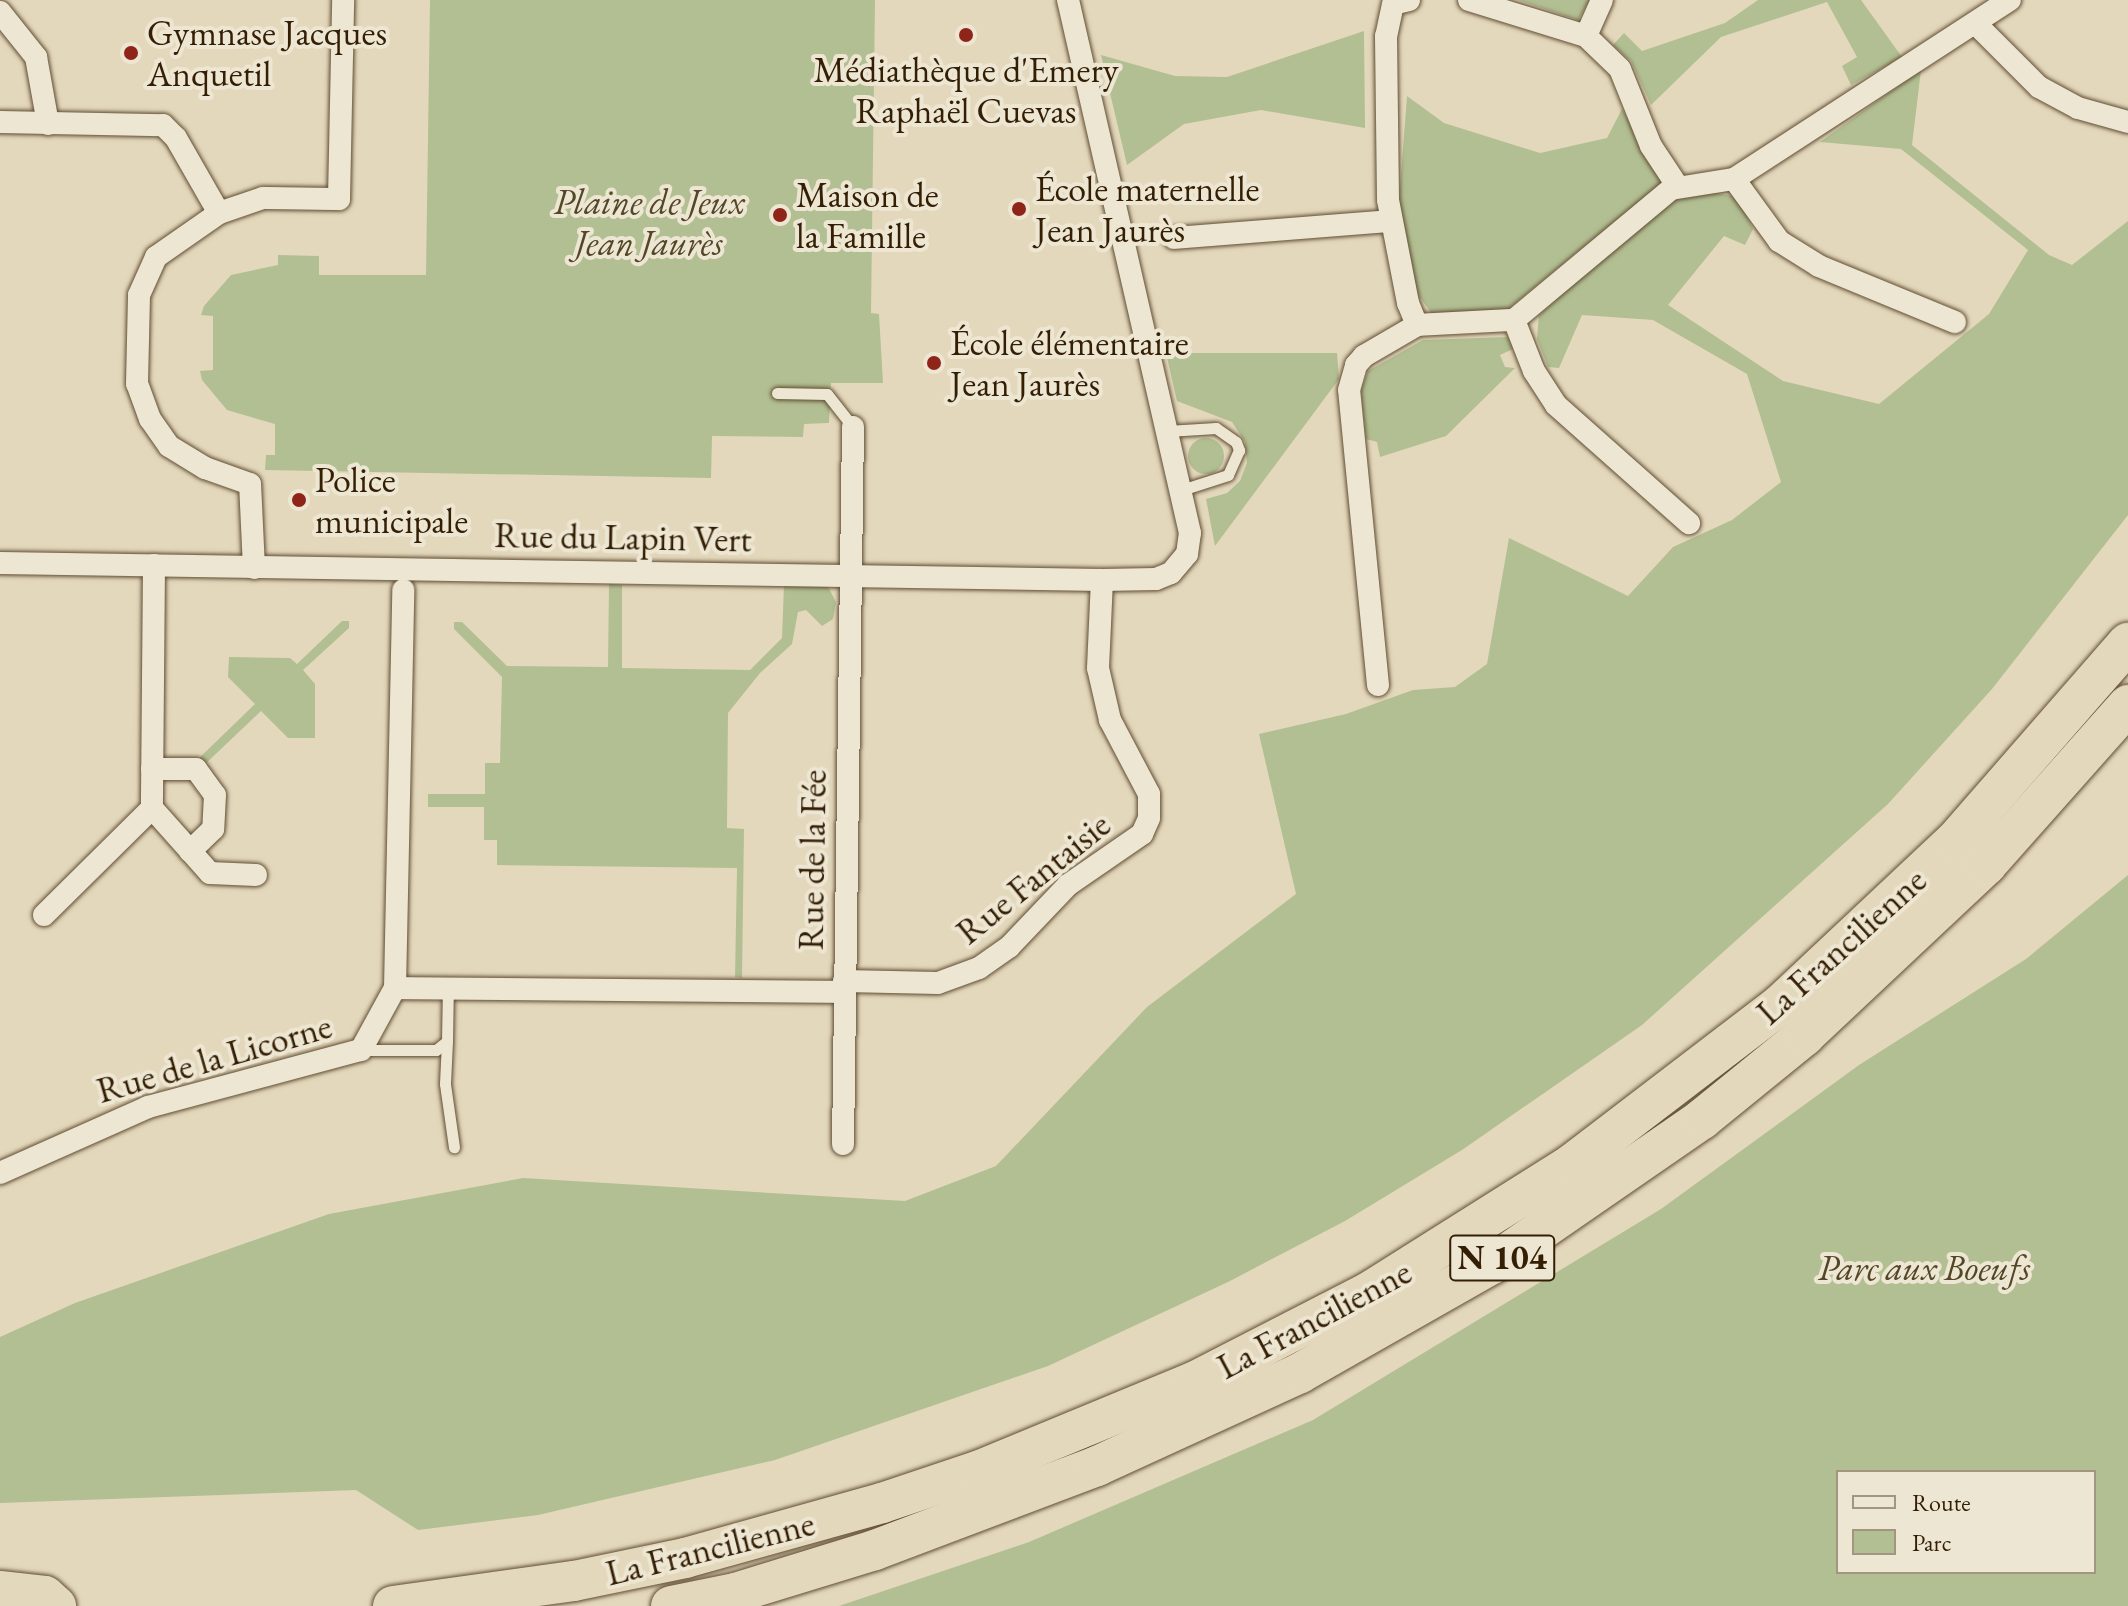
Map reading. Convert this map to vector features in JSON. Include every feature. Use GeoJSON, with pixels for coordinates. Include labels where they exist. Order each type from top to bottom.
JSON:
{"type":"FeatureCollection","features":[{"type":"Feature","properties":{"kind":"highway","name":"La Francilienne"},"geometry":{"type":"LineString","coordinates":[[393,1606],[574,1581],[685,1558],[882,1503],[980,1470],[1168,1394],[1369,1292],[1572,1164],[1779,1006],[1955,841],[2128,643]]}},
{"type":"Feature","properties":{"kind":"highway","name":"La Francilienne"},"geometry":{"type":"LineString","coordinates":[[671,1606],[735,1593],[875,1550],[1097,1466],[1300,1373],[1492,1264],[1702,1119],[1804,1036],[1986,865],[2128,705]]}},
{"type":"Feature","properties":{"kind":"highway"},"geometry":{"type":"LineString","coordinates":[[0,1591],[45,1596],[56,1606]]}},
{"type":"Feature","properties":{"kind":"street"},"geometry":{"type":"LineString","coordinates":[[254,568],[250,484],[205,468],[169,446],[150,419],[137,384],[139,295],[156,257],[219,213],[263,198],[339,199],[343,0]]}},
{"type":"Feature","properties":{"kind":"street"},"geometry":{"type":"LineString","coordinates":[[1068,0],[1181,490]]}},
{"type":"Feature","properties":{"kind":"street"},"geometry":{"type":"LineString","coordinates":[[1469,0],[1586,36],[1620,69],[1651,146],[1678,187]]}},
{"type":"Feature","properties":{"kind":"street"},"geometry":{"type":"LineString","coordinates":[[1586,36],[1602,0]]}},
{"type":"Feature","properties":{"kind":"street"},"geometry":{"type":"LineString","coordinates":[[1378,685],[1349,390],[1356,365],[1364,356],[1417,325],[1514,320],[1645,208],[1678,187],[1734,179],[2010,0]]}},
{"type":"Feature","properties":{"kind":"street"},"geometry":{"type":"LineString","coordinates":[[1398,1],[1386,36],[1390,221],[1417,325]]}},
{"type":"Feature","properties":{"kind":"street"},"geometry":{"type":"LineString","coordinates":[[0,12],[36,57],[48,124]]}},
{"type":"Feature","properties":{"kind":"street"},"geometry":{"type":"LineString","coordinates":[[1976,24],[2039,87],[2078,108],[2128,122]]}},
{"type":"Feature","properties":{"kind":"street"},"geometry":{"type":"LineString","coordinates":[[0,122],[163,125],[176,138],[219,213]]}},
{"type":"Feature","properties":{"kind":"street"},"geometry":{"type":"LineString","coordinates":[[1734,179],[1779,241],[1841,277],[1955,322]]}},
{"type":"Feature","properties":{"kind":"street"},"geometry":{"type":"LineString","coordinates":[[1174,238],[1390,221]]}},
{"type":"Feature","properties":{"kind":"street"},"geometry":{"type":"LineString","coordinates":[[1514,320],[1534,371],[1556,405],[1689,523]]}},
{"type":"Feature","properties":{"kind":"street","name":"Rue de la Fée"},"geometry":{"type":"LineString","coordinates":[[843,1144],[853,427]]}},
{"type":"Feature","properties":{"kind":"street","name":"Rue du Lapin Vert"},"geometry":{"type":"LineString","coordinates":[[0,563],[254,568],[419,565],[851,577],[1156,579],[1171,573],[1187,554],[1190,533],[1181,490]]}},
{"type":"Feature","properties":{"kind":"street"},"geometry":{"type":"LineString","coordinates":[[154,565],[152,808],[210,873],[256,875]]}},
{"type":"Feature","properties":{"kind":"street"},"geometry":{"type":"LineString","coordinates":[[387,565],[392,587],[403,590],[414,587],[419,565]]}},
{"type":"Feature","properties":{"kind":"street","name":"Rue Fantaisie"},"geometry":{"type":"LineString","coordinates":[[395,988],[844,987],[938,983],[979,968],[1009,947],[1068,885],[1142,834],[1149,818],[1149,794],[1110,720],[1098,668],[1102,580]]}},
{"type":"Feature","properties":{"kind":"street"},"geometry":{"type":"LineString","coordinates":[[361,1050],[395,988],[403,590]]}},
{"type":"Feature","properties":{"kind":"street"},"geometry":{"type":"LineString","coordinates":[[152,769],[196,769],[215,795],[213,829],[190,851]]}},
{"type":"Feature","properties":{"kind":"street"},"geometry":{"type":"LineString","coordinates":[[44,915],[152,808]]}},
{"type":"Feature","properties":{"kind":"street","name":"Rue de la Licorne"},"geometry":{"type":"LineString","coordinates":[[0,1173],[148,1107],[361,1050]]}},
{"type":"Feature","properties":{"kind":"lane"},"geometry":{"type":"LineString","coordinates":[[777,393],[827,394],[853,427]]}},
{"type":"Feature","properties":{"kind":"lane"},"geometry":{"type":"LineString","coordinates":[[1167,431],[1216,428],[1227,433],[1239,450],[1228,475],[1181,490]]}},
{"type":"Feature","properties":{"kind":"lane"},"geometry":{"type":"LineString","coordinates":[[448,986],[445,1084],[454,1147]]}},
{"type":"Feature","properties":{"kind":"lane"},"geometry":{"type":"LineString","coordinates":[[361,1050],[419,1053],[436,1050],[447,1041]]}},
{"type":"Feature","properties":{"kind":"green space","name":"Plaine de Jeux Jean Jaurès"},"geometry":{"type":"Polygon","coordinates":[[[430,0],[875,0],[871,313],[879,314],[883,383],[831,383],[829,423],[804,424],[803,437],[712,436],[711,478],[265,470],[266,455],[275,455],[275,424],[227,410],[202,380],[200,371],[213,370],[213,316],[201,315],[204,306],[231,275],[278,265],[278,255],[319,256],[319,275],[426,275],[430,0]]]}},
{"type":"Feature","properties":{"kind":"green space"},"geometry":{"type":"Polygon","coordinates":[[[1518,0],[1590,0],[1578,20],[1518,0]]]}},
{"type":"Feature","properties":{"kind":"green space"},"geometry":{"type":"Polygon","coordinates":[[[1758,0],[1861,0],[1902,57],[1851,85],[1842,66],[1857,57],[1827,2],[1721,37],[1651,105],[1631,61],[1613,45],[1624,33],[1642,51],[1725,23],[1758,0]]]}},
{"type":"Feature","properties":{"kind":"green space"},"geometry":{"type":"Polygon","coordinates":[[[1364,31],[1365,128],[1261,110],[1184,124],[1127,165],[1101,55],[1175,76],[1227,77],[1364,31]]]}},
{"type":"Feature","properties":{"kind":"green space"},"geometry":{"type":"Polygon","coordinates":[[[1921,70],[1912,145],[2049,255],[2072,265],[2128,221],[2128,515],[1992,689],[1888,804],[1642,1025],[1462,1150],[1345,1221],[1228,1282],[1048,1366],[775,1460],[538,1515],[418,1530],[356,1490],[0,1503],[0,1337],[75,1303],[329,1214],[523,1178],[905,1201],[996,1166],[1147,1007],[1296,894],[1259,734],[1346,714],[1413,690],[1455,687],[1487,664],[1509,538],[1628,596],[1673,547],[1732,520],[1781,482],[1747,374],[1653,320],[1582,315],[1559,368],[1548,367],[1537,339],[1539,315],[1649,216],[1674,199],[1709,192],[1733,196],[1740,203],[1753,229],[1745,245],[1724,236],[1668,305],[1783,381],[1879,404],[1989,314],[2028,250],[1901,149],[1820,142],[1921,70]]]}},
{"type":"Feature","properties":{"kind":"green space"},"geometry":{"type":"Polygon","coordinates":[[[1407,96],[1444,123],[1540,153],[1607,138],[1622,109],[1663,182],[1503,313],[1432,314],[1416,292],[1399,202],[1407,96]]]}},
{"type":"Feature","properties":{"kind":"green space"},"geometry":{"type":"Polygon","coordinates":[[[1508,337],[1513,349],[1500,355],[1505,367],[1515,368],[1446,436],[1380,457],[1377,442],[1366,439],[1361,391],[1368,371],[1423,340],[1508,337]]]}},
{"type":"Feature","properties":{"kind":"green space"},"geometry":{"type":"Polygon","coordinates":[[[1166,353],[1337,353],[1339,379],[1215,546],[1206,499],[1227,493],[1240,481],[1247,463],[1245,442],[1232,422],[1177,401],[1166,353]]]}},
{"type":"Feature","properties":{"kind":"green space"},"geometry":{"type":"Polygon","coordinates":[[[1206,438],[1219,443],[1224,456],[1219,469],[1206,474],[1193,469],[1188,456],[1193,443],[1206,438]]]}},
{"type":"Feature","properties":{"kind":"green space"},"geometry":{"type":"Polygon","coordinates":[[[826,583],[836,602],[833,619],[822,626],[806,610],[798,612],[792,644],[760,673],[728,713],[727,828],[744,829],[742,978],[735,977],[737,868],[497,865],[497,840],[484,840],[484,807],[428,807],[428,794],[485,794],[485,763],[500,763],[502,677],[454,629],[454,622],[462,622],[507,666],[608,667],[609,584],[622,585],[622,668],[750,670],[782,638],[784,585],[826,583]]]}},
{"type":"Feature","properties":{"kind":"green space"},"geometry":{"type":"Polygon","coordinates":[[[342,621],[349,621],[349,628],[303,670],[315,684],[315,738],[288,738],[261,711],[201,768],[195,762],[255,704],[228,677],[229,657],[290,658],[297,664],[342,621]]]}},
{"type":"Feature","properties":{"kind":"green space","name":"Parc aux Boeufs"},"geometry":{"type":"Polygon","coordinates":[[[2128,875],[2128,1606],[839,1606],[1029,1542],[1313,1420],[1661,1209],[1859,1065],[2026,959],[2128,875]]]}},
{"type":"Feature","properties":{"kind":"place","name":"Médiathèque d'Emery Raphaël Cuevas"},"geometry":{"type":"Point","coordinates":[966,35]}},
{"type":"Feature","properties":{"kind":"place","name":"Gymnase Jacques Anquetil"},"geometry":{"type":"Point","coordinates":[131,53]}},
{"type":"Feature","properties":{"kind":"place","name":"École maternelle Jean Jaurès"},"geometry":{"type":"Point","coordinates":[1019,209]}},
{"type":"Feature","properties":{"kind":"place","name":"Maison de la Famille"},"geometry":{"type":"Point","coordinates":[780,215]}},
{"type":"Feature","properties":{"kind":"place","name":"École élémentaire Jean Jaurès"},"geometry":{"type":"Point","coordinates":[934,363]}},
{"type":"Feature","properties":{"kind":"place","name":"Police municipale"},"geometry":{"type":"Point","coordinates":[299,500]}}]}
